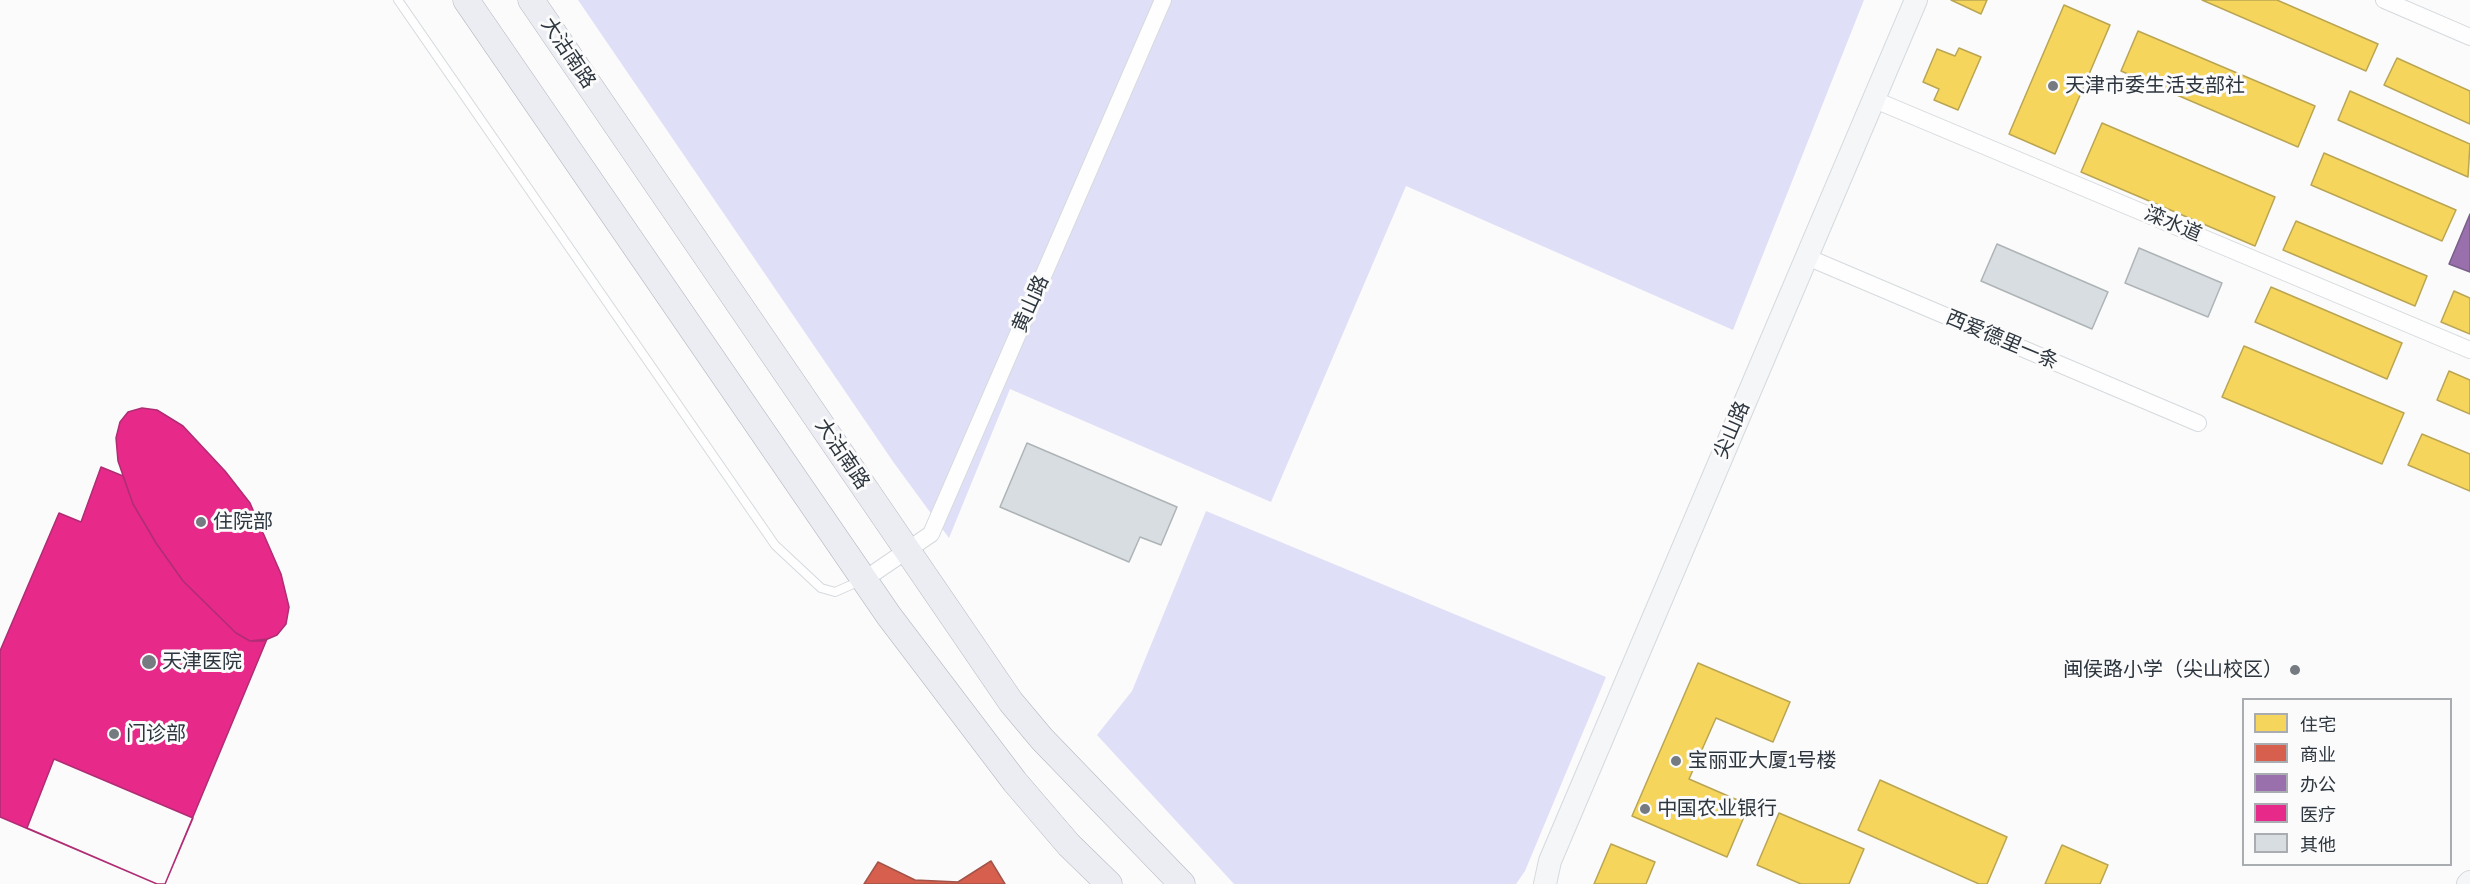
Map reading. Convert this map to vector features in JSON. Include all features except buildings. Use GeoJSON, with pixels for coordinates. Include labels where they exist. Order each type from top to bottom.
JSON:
{"type":"FeatureCollection","features":[{"type":"Feature","properties":{"kind":"main road"},"geometry":{"type":"LineString","coordinates":[[466,0],[865,579],[962,715],[1015,782],[1109,884]]}},
{"type":"Feature","properties":{"kind":"main road","name":"大沽南路"},"geometry":{"type":"LineString","coordinates":[[531,0],[986,667],[1029,724],[1182,884]]}},
{"type":"Feature","properties":{"kind":"main road","name":"尖山路"},"geometry":{"type":"LineString","coordinates":[[1545,884],[1550,861],[1916,0]]}},
{"type":"Feature","properties":{"kind":"main road"},"geometry":{"type":"LineString","coordinates":[[1070,844],[1096,884]]}},
{"type":"Feature","properties":{"kind":"main road","name":"尖山路"},"geometry":{"type":"LineString","coordinates":[[1532,884],[1550,861]]}},
{"type":"Feature","properties":{"kind":"street","name":"黄山路"},"geometry":{"type":"LineString","coordinates":[[865,579],[931,534],[1163,0]]}},
{"type":"Feature","properties":{"kind":"street"},"geometry":{"type":"LineString","coordinates":[[2384,0],[2470,37]]}},
{"type":"Feature","properties":{"kind":"street","name":"滦水道"},"geometry":{"type":"LineString","coordinates":[[1875,100],[2470,350]]}},
{"type":"Feature","properties":{"kind":"street","name":"西爱德里一条"},"geometry":{"type":"LineString","coordinates":[[1807,257],[2198,423]]}},
{"type":"Feature","properties":{"kind":"lane"},"geometry":{"type":"LineString","coordinates":[[398,0],[775,545],[821,588],[835,592],[865,579]]}},
{"type":"Feature","properties":{"kind":"shaded area"},"geometry":{"type":"Polygon","coordinates":[[[578,0],[1864,0],[1733,330],[1406,186],[1271,502],[1010,389],[949,538],[894,463],[578,0]]]}},
{"type":"Feature","properties":{"kind":"shaded area"},"geometry":{"type":"Polygon","coordinates":[[[1206,511],[1606,677],[1525,871],[1516,884],[1234,884],[1097,735],[1132,691],[1206,511]]]}},
{"type":"Feature","properties":{"kind":"place","name":"天津市委生活支部社"},"geometry":{"type":"Point","coordinates":[2053,86]}},
{"type":"Feature","properties":{"kind":"place","name":"住院部"},"geometry":{"type":"Point","coordinates":[201,522]}},
{"type":"Feature","properties":{"kind":"place","name":"天津医院"},"geometry":{"type":"Point","coordinates":[149,662]}},
{"type":"Feature","properties":{"kind":"place","name":"闽侯路小学（尖山校区）"},"geometry":{"type":"Point","coordinates":[2295,670]}},
{"type":"Feature","properties":{"kind":"place","name":"门诊部"},"geometry":{"type":"Point","coordinates":[114,734]}},
{"type":"Feature","properties":{"kind":"place","name":"宝丽亚大厦1号楼"},"geometry":{"type":"Point","coordinates":[1676,761]}},
{"type":"Feature","properties":{"kind":"place","name":"中国农业银行"},"geometry":{"type":"Point","coordinates":[1645,809]}}]}
